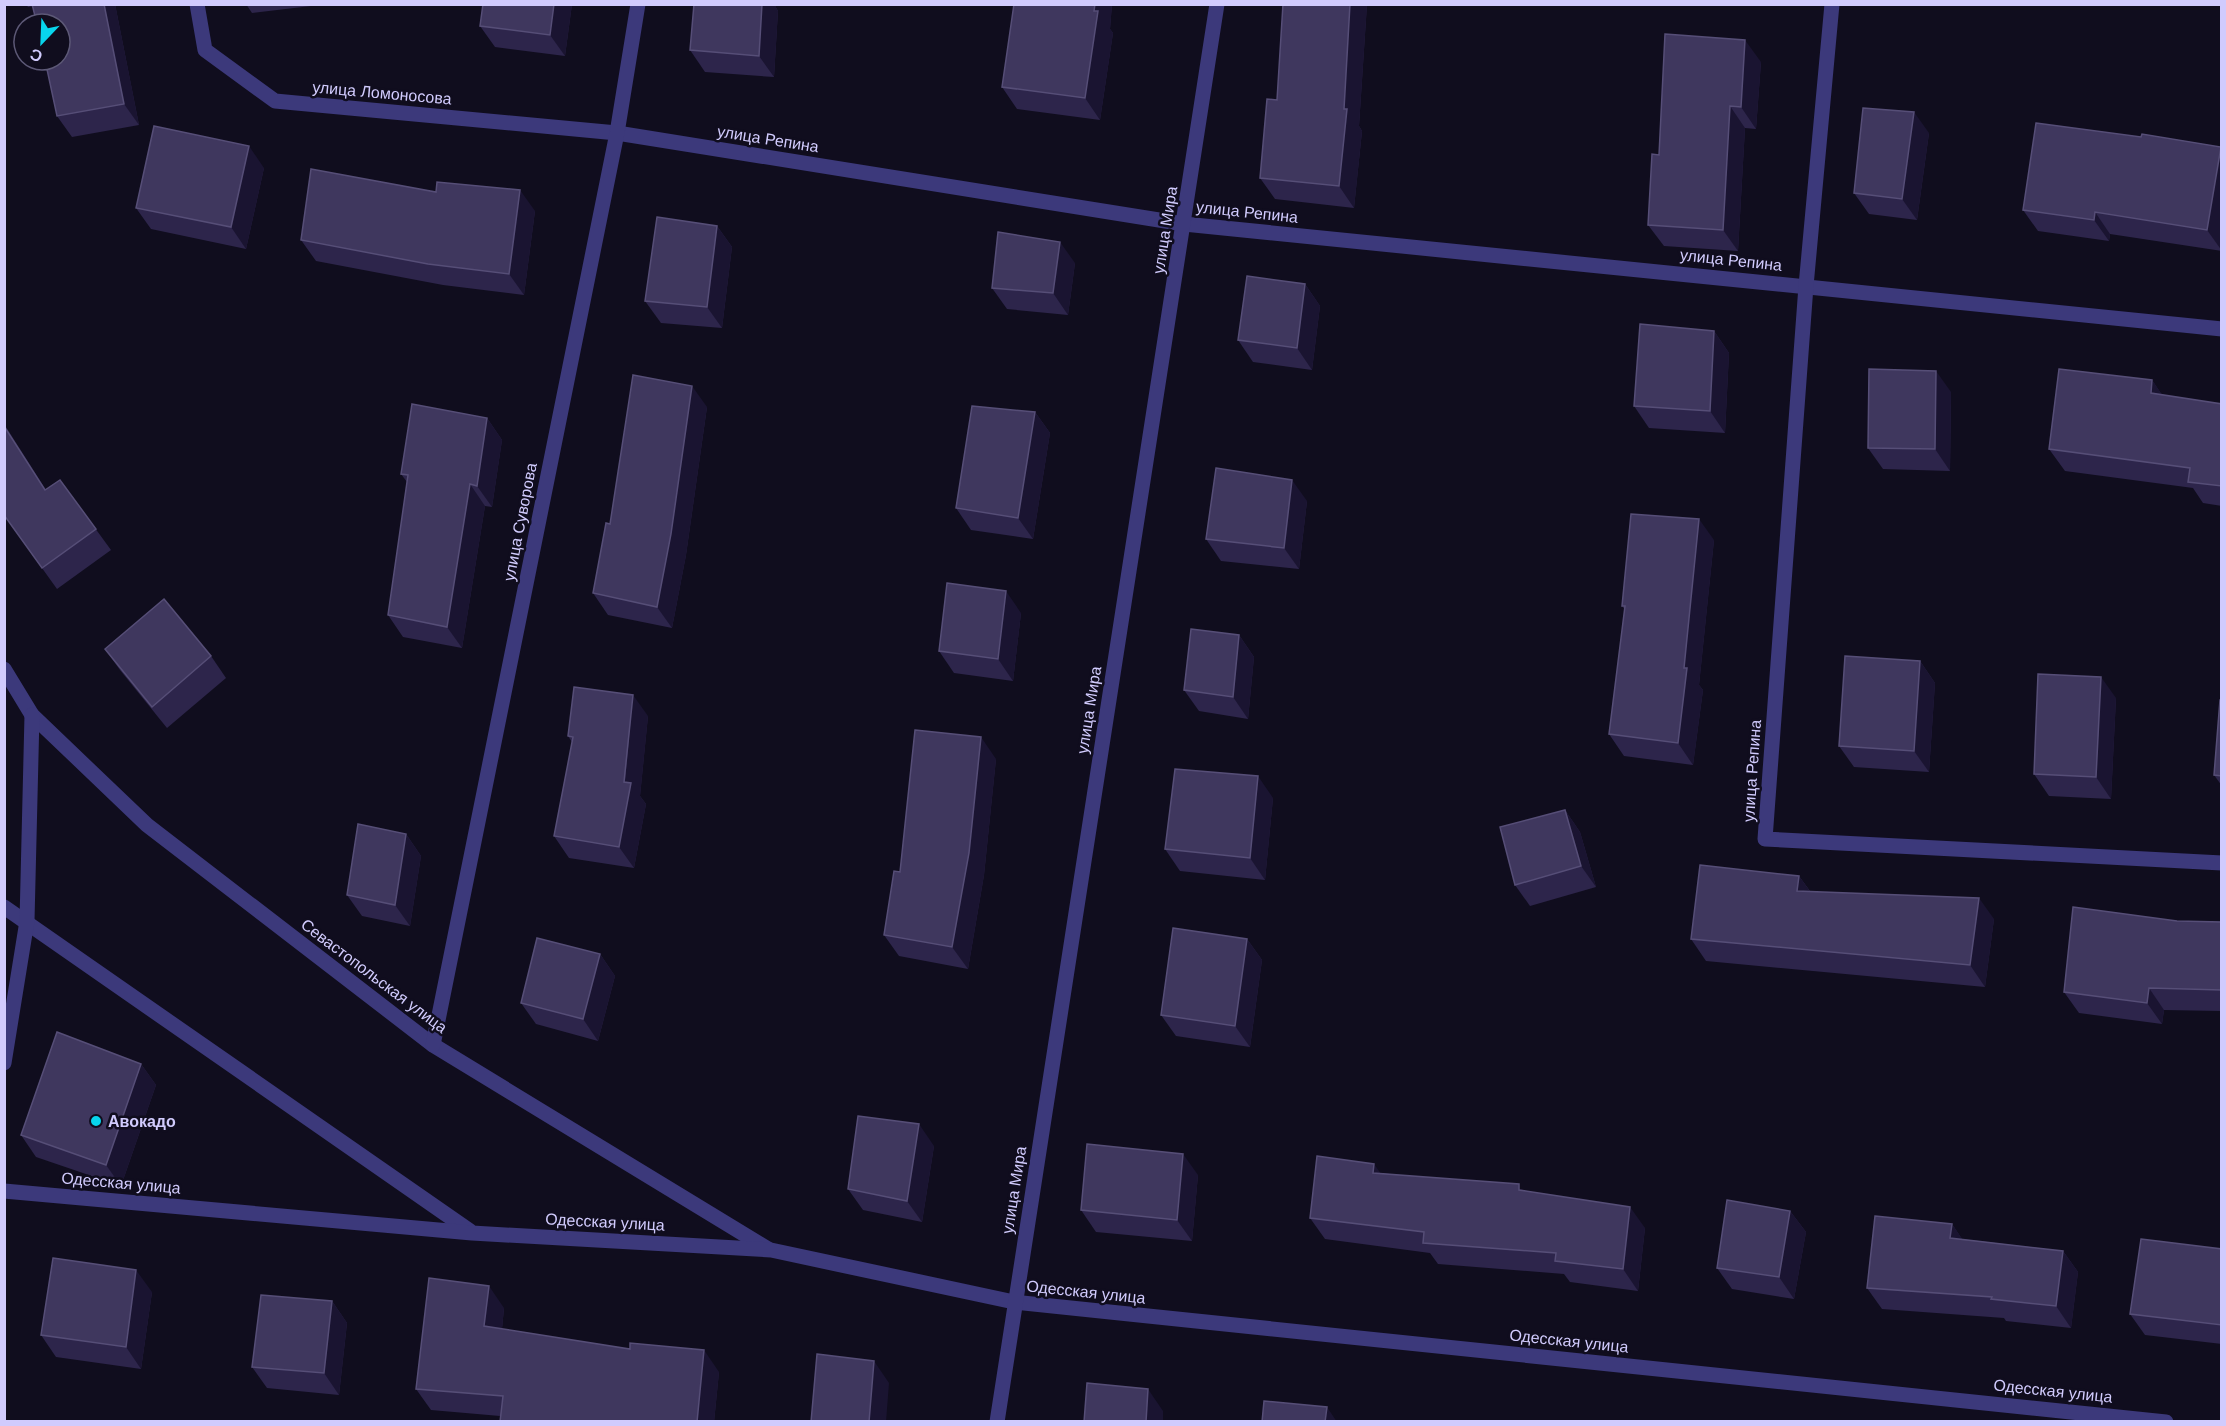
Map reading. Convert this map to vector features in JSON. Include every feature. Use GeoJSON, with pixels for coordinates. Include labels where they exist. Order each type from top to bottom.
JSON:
{"type":"FeatureCollection","features":[{"type":"Feature","properties":{"kind":"street","name":"улица Ломоносова"},"geometry":{"type":"LineString","coordinates":[[197,4],[205,50],[275,101],[617,133]]}},
{"type":"Feature","properties":{"kind":"street","name":"улица Суворова"},"geometry":{"type":"LineString","coordinates":[[433,1045],[617,133],[638,4]]}},
{"type":"Feature","properties":{"kind":"street","name":"улица Мира"},"geometry":{"type":"LineString","coordinates":[[997,1422],[1217,4]]}},
{"type":"Feature","properties":{"kind":"street","name":"улица Репина"},"geometry":{"type":"LineString","coordinates":[[1832,4],[1806,286],[1765,839],[2222,863]]}},
{"type":"Feature","properties":{"kind":"street","name":"улица Репина"},"geometry":{"type":"LineString","coordinates":[[617,133],[1184,224],[2222,329]]}},
{"type":"Feature","properties":{"kind":"street","name":"Севастопольская улица"},"geometry":{"type":"LineString","coordinates":[[4,669],[32,714],[147,825],[433,1045],[771,1250]]}},
{"type":"Feature","properties":{"kind":"street"},"geometry":{"type":"LineString","coordinates":[[4,1063],[27,921],[32,714]]}},
{"type":"Feature","properties":{"kind":"street"},"geometry":{"type":"LineString","coordinates":[[4,907],[472,1233]]}},
{"type":"Feature","properties":{"kind":"street","name":"Одесская улица"},"geometry":{"type":"LineString","coordinates":[[4,1191],[472,1233],[771,1250],[1014,1302],[2166,1422]]}},
{"type":"Feature","properties":{"kind":"building"},"geometry":{"type":"Polygon","coordinates":[[[32,4],[104,4],[124,104],[57,116],[48,72],[72,72],[72,12],[34,12],[32,4]]]}},
{"type":"Feature","properties":{"kind":"building"},"geometry":{"type":"Polygon","coordinates":[[[483,4],[554,4],[550,35],[480,26],[483,4]]]}},
{"type":"Feature","properties":{"kind":"building"},"geometry":{"type":"Polygon","coordinates":[[[694,4],[762,4],[759,56],[690,50],[694,4]]]}},
{"type":"Feature","properties":{"kind":"building"},"geometry":{"type":"Polygon","coordinates":[[[1014,4],[1095,4],[1094,11],[1098,11],[1085,98],[1002,87],[1014,4]]]}},
{"type":"Feature","properties":{"kind":"building"},"geometry":{"type":"Polygon","coordinates":[[[1283,4],[1350,4],[1344,109],[1347,109],[1339,186],[1260,178],[1267,99],[1277,100],[1283,4]]]}},
{"type":"Feature","properties":{"kind":"building"},"geometry":{"type":"Polygon","coordinates":[[[1665,34],[1745,40],[1741,107],[1730,106],[1723,230],[1648,225],[1652,154],[1659,155],[1665,34]]]}},
{"type":"Feature","properties":{"kind":"building"},"geometry":{"type":"Polygon","coordinates":[[[1863,108],[1914,112],[1902,199],[1854,193],[1863,108]]]}},
{"type":"Feature","properties":{"kind":"building"},"geometry":{"type":"Polygon","coordinates":[[[2036,123],[2141,137],[2142,134],[2221,147],[2207,230],[2095,212],[2094,220],[2023,210],[2036,123]]]}},
{"type":"Feature","properties":{"kind":"building"},"geometry":{"type":"Polygon","coordinates":[[[154,126],[249,146],[231,227],[136,208],[154,126]]]}},
{"type":"Feature","properties":{"kind":"building"},"geometry":{"type":"Polygon","coordinates":[[[311,169],[436,192],[437,182],[520,190],[509,274],[428,264],[301,240],[311,169]]]}},
{"type":"Feature","properties":{"kind":"building"},"geometry":{"type":"Polygon","coordinates":[[[657,217],[717,226],[707,307],[645,301],[657,217]]]}},
{"type":"Feature","properties":{"kind":"building"},"geometry":{"type":"Polygon","coordinates":[[[998,232],[1060,242],[1053,293],[992,288],[998,232]]]}},
{"type":"Feature","properties":{"kind":"building"},"geometry":{"type":"Polygon","coordinates":[[[1247,276],[1305,284],[1297,348],[1238,340],[1247,276]]]}},
{"type":"Feature","properties":{"kind":"building"},"geometry":{"type":"Polygon","coordinates":[[[1640,324],[1714,331],[1710,411],[1634,406],[1640,324]]]}},
{"type":"Feature","properties":{"kind":"building"},"geometry":{"type":"Polygon","coordinates":[[[1869,369],[1936,371],[1935,449],[1868,448],[1869,369]]]}},
{"type":"Feature","properties":{"kind":"building"},"geometry":{"type":"Polygon","coordinates":[[[2059,369],[2152,380],[2151,393],[2222,404],[2222,486],[2188,482],[2190,468],[2049,449],[2059,369]]]}},
{"type":"Feature","properties":{"kind":"building"},"geometry":{"type":"Polygon","coordinates":[[[633,375],[692,386],[671,534],[657,607],[593,593],[606,523],[610,524],[633,375]]]}},
{"type":"Feature","properties":{"kind":"building"},"geometry":{"type":"Polygon","coordinates":[[[412,404],[487,418],[477,486],[470,484],[447,627],[388,615],[408,475],[401,474],[412,404]]]}},
{"type":"Feature","properties":{"kind":"building"},"geometry":{"type":"Polygon","coordinates":[[[972,406],[1035,412],[1018,518],[956,508],[972,406]]]}},
{"type":"Feature","properties":{"kind":"building"},"geometry":{"type":"Polygon","coordinates":[[[4,426],[45,490],[60,480],[96,529],[42,568],[4,515],[4,426]]]}},
{"type":"Feature","properties":{"kind":"building"},"geometry":{"type":"Polygon","coordinates":[[[1216,468],[1292,480],[1284,548],[1206,539],[1216,468]]]}},
{"type":"Feature","properties":{"kind":"building"},"geometry":{"type":"Polygon","coordinates":[[[1631,514],[1699,519],[1684,668],[1687,668],[1678,743],[1609,734],[1625,606],[1622,606],[1631,514]]]}},
{"type":"Feature","properties":{"kind":"building"},"geometry":{"type":"Polygon","coordinates":[[[947,583],[1006,591],[998,659],[939,651],[947,583]]]}},
{"type":"Feature","properties":{"kind":"building"},"geometry":{"type":"Polygon","coordinates":[[[164,599],[211,656],[152,707],[105,649],[164,599]]]}},
{"type":"Feature","properties":{"kind":"building"},"geometry":{"type":"Polygon","coordinates":[[[1191,629],[1239,635],[1233,697],[1184,690],[1191,629]]]}},
{"type":"Feature","properties":{"kind":"building"},"geometry":{"type":"Polygon","coordinates":[[[1845,656],[1920,661],[1914,751],[1839,746],[1845,656]]]}},
{"type":"Feature","properties":{"kind":"building"},"geometry":{"type":"Polygon","coordinates":[[[2038,674],[2101,677],[2096,777],[2034,774],[2038,674]]]}},
{"type":"Feature","properties":{"kind":"building"},"geometry":{"type":"Polygon","coordinates":[[[574,687],[633,695],[624,782],[631,783],[619,847],[554,836],[573,737],[568,736],[574,687]]]}},
{"type":"Feature","properties":{"kind":"building"},"geometry":{"type":"Polygon","coordinates":[[[2220,700],[2222,700],[2222,776],[2214,775],[2220,700]]]}},
{"type":"Feature","properties":{"kind":"building"},"geometry":{"type":"Polygon","coordinates":[[[915,730],[981,737],[969,853],[952,947],[884,935],[894,871],[900,872],[915,730]]]}},
{"type":"Feature","properties":{"kind":"building"},"geometry":{"type":"Polygon","coordinates":[[[1175,769],[1258,776],[1250,858],[1165,849],[1175,769]]]}},
{"type":"Feature","properties":{"kind":"building"},"geometry":{"type":"Polygon","coordinates":[[[1565,810],[1581,866],[1515,885],[1500,827],[1565,810]]]}},
{"type":"Feature","properties":{"kind":"building"},"geometry":{"type":"Polygon","coordinates":[[[358,824],[406,834],[395,905],[347,895],[358,824]]]}},
{"type":"Feature","properties":{"kind":"building"},"geometry":{"type":"Polygon","coordinates":[[[1700,865],[1799,876],[1797,891],[1979,898],[1970,965],[1691,939],[1700,865]]]}},
{"type":"Feature","properties":{"kind":"building"},"geometry":{"type":"Polygon","coordinates":[[[2073,907],[2177,921],[2222,922],[2222,990],[2149,988],[2147,1003],[2064,992],[2073,907]]]}},
{"type":"Feature","properties":{"kind":"building"},"geometry":{"type":"Polygon","coordinates":[[[1173,928],[1247,939],[1235,1026],[1161,1015],[1173,928]]]}},
{"type":"Feature","properties":{"kind":"building"},"geometry":{"type":"Polygon","coordinates":[[[537,938],[600,954],[583,1019],[521,1003],[537,938]]]}},
{"type":"Feature","properties":{"kind":"building","name":"Авокадо"},"geometry":{"type":"Polygon","coordinates":[[[57,1032],[141,1064],[106,1165],[21,1135],[57,1032]]]}},
{"type":"Feature","properties":{"kind":"building"},"geometry":{"type":"Polygon","coordinates":[[[858,1116],[919,1124],[907,1201],[848,1189],[858,1116]]]}},
{"type":"Feature","properties":{"kind":"building"},"geometry":{"type":"Polygon","coordinates":[[[1087,1144],[1183,1154],[1177,1220],[1081,1210],[1087,1144]]]}},
{"type":"Feature","properties":{"kind":"building"},"geometry":{"type":"Polygon","coordinates":[[[1317,1156],[1374,1164],[1373,1173],[1519,1184],[1519,1190],[1630,1207],[1623,1269],[1555,1261],[1556,1253],[1423,1243],[1424,1232],[1310,1218],[1317,1156]]]}},
{"type":"Feature","properties":{"kind":"building"},"geometry":{"type":"Polygon","coordinates":[[[1727,1200],[1790,1211],[1779,1277],[1717,1268],[1727,1200]]]}},
{"type":"Feature","properties":{"kind":"building"},"geometry":{"type":"Polygon","coordinates":[[[1875,1216],[1952,1224],[1950,1238],[2063,1251],[2056,1306],[1991,1299],[1992,1297],[1867,1288],[1875,1216]]]}},
{"type":"Feature","properties":{"kind":"building"},"geometry":{"type":"Polygon","coordinates":[[[2141,1239],[2222,1249],[2222,1325],[2130,1314],[2141,1239]]]}},
{"type":"Feature","properties":{"kind":"building"},"geometry":{"type":"Polygon","coordinates":[[[53,1258],[136,1270],[126,1347],[41,1335],[53,1258]]]}},
{"type":"Feature","properties":{"kind":"building"},"geometry":{"type":"Polygon","coordinates":[[[429,1278],[489,1286],[484,1326],[630,1349],[630,1343],[704,1350],[697,1422],[500,1422],[503,1396],[416,1389],[429,1278]]]}},
{"type":"Feature","properties":{"kind":"building"},"geometry":{"type":"Polygon","coordinates":[[[261,1295],[332,1301],[324,1373],[252,1367],[261,1295]]]}},
{"type":"Feature","properties":{"kind":"building"},"geometry":{"type":"Polygon","coordinates":[[[817,1354],[874,1361],[869,1422],[811,1422],[817,1354]]]}},
{"type":"Feature","properties":{"kind":"building"},"geometry":{"type":"Polygon","coordinates":[[[1087,1383],[1148,1389],[1146,1422],[1084,1422],[1087,1383]]]}},
{"type":"Feature","properties":{"kind":"building"},"geometry":{"type":"Polygon","coordinates":[[[1264,1401],[1327,1407],[1325,1422],[1262,1422],[1264,1401]]]}},
{"type":"Feature","properties":{"kind":"place","name":"Авокадо"},"geometry":{"type":"Point","coordinates":[96,1121]}}]}
